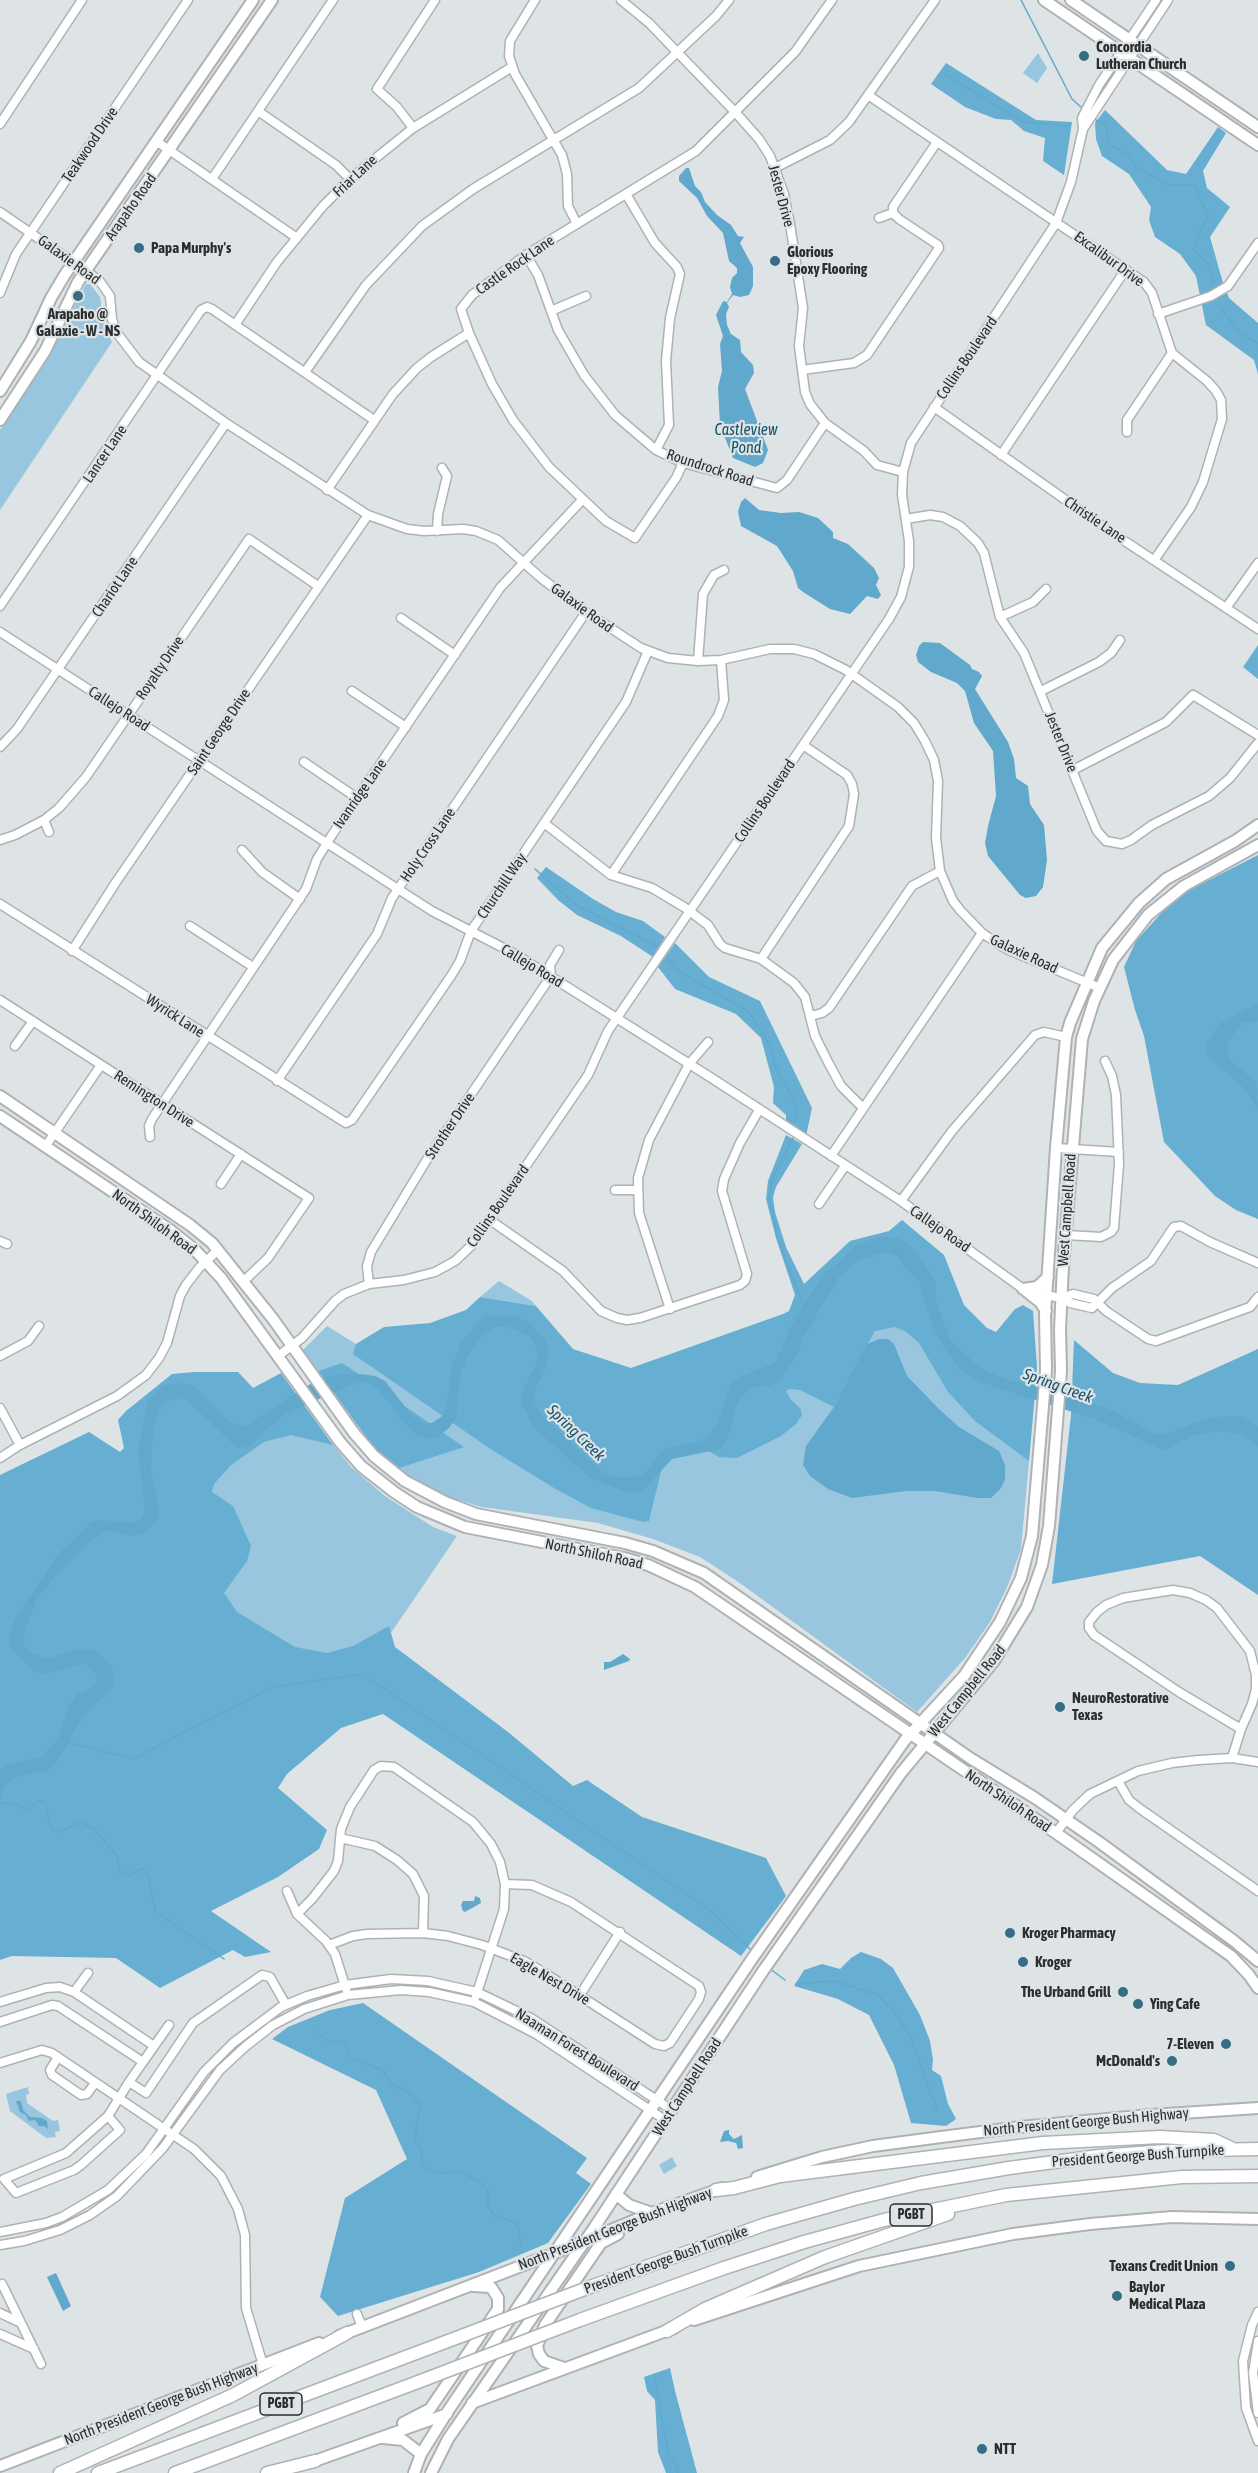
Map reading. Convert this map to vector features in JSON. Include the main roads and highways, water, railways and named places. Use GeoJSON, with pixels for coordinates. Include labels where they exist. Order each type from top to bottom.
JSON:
{"type":"FeatureCollection","features":[{"type":"Feature","properties":{"kind":"highway"},"geometry":{"type":"LineString","coordinates":[[716,2190],[734,2188],[780,2176],[1054,2142],[1161,2137],[1214,2140],[1232,2149]]}},
{"type":"Feature","properties":{"kind":"highway","name":"President George Bush Turnpike"},"geometry":{"type":"LineString","coordinates":[[98,2473],[755,2227],[896,2189],[986,2171],[1077,2158],[1257,2148]]}},
{"type":"Feature","properties":{"kind":"highway","name":"President George Bush Turnpike"},"geometry":{"type":"LineString","coordinates":[[175,2473],[724,2268],[804,2242],[884,2220],[1006,2195],[1182,2177],[1257,2176]]}},
{"type":"Feature","properties":{"kind":"highway"},"geometry":{"type":"LineString","coordinates":[[667,2331],[705,2309],[825,2257],[883,2235],[1006,2195]]}},
{"type":"Feature","properties":{"kind":"highway"},"geometry":{"type":"LineString","coordinates":[[60,2473],[233,2395],[346,2333]]}},
{"type":"Feature","properties":{"kind":"highway"},"geometry":{"type":"LineString","coordinates":[[267,2473],[315,2461]]}},
{"type":"Feature","properties":{"kind":"main road","name":"Arapaho Road"},"geometry":{"type":"LineString","coordinates":[[0,391],[32,342],[51,298],[74,261],[253,0]]}},
{"type":"Feature","properties":{"kind":"main road","name":"Arapaho Road"},"geometry":{"type":"LineString","coordinates":[[0,420],[45,351],[66,304],[86,271],[272,0]]}},
{"type":"Feature","properties":{"kind":"main road"},"geometry":{"type":"LineString","coordinates":[[1044,0],[1258,144]]}},
{"type":"Feature","properties":{"kind":"main road"},"geometry":{"type":"LineString","coordinates":[[1071,0],[1255,125],[1245,136]]}},
{"type":"Feature","properties":{"kind":"main road","name":"West Campbell Road"},"geometry":{"type":"LineString","coordinates":[[555,2253],[742,1974],[879,1776],[910,1734],[964,1676],[1000,1622],[1025,1564],[1035,1506],[1046,1370],[1046,1311],[1056,1148],[1066,1037],[1086,982],[1102,948],[1117,927],[1166,879],[1235,841],[1258,825]]}},
{"type":"Feature","properties":{"kind":"main road","name":"West Campbell Road"},"geometry":{"type":"LineString","coordinates":[[431,2473],[448,2439],[585,2241],[755,1983],[923,1744],[994,1661],[1027,1607],[1044,1556],[1050,1508],[1061,1371],[1061,1298],[1082,1039],[1100,988],[1113,960],[1128,937],[1148,915],[1184,886],[1258,845]]}},
{"type":"Feature","properties":{"kind":"main road"},"geometry":{"type":"LineString","coordinates":[[1117,927],[1128,937]]}},
{"type":"Feature","properties":{"kind":"main road","name":"North Shiloh Road"},"geometry":{"type":"LineString","coordinates":[[0,1096],[190,1225],[218,1250],[244,1281],[365,1447],[398,1476],[425,1492],[476,1514],[625,1543],[679,1561],[713,1579],[933,1732],[1158,1884],[1258,1961]]}},
{"type":"Feature","properties":{"kind":"main road","name":"North Shiloh Road"},"geometry":{"type":"LineString","coordinates":[[0,1116],[170,1230],[206,1261],[352,1456],[383,1484],[417,1507],[465,1527],[624,1558],[674,1577],[712,1597],[1232,1956],[1258,1988]]}},
{"type":"Feature","properties":{"kind":"main road"},"geometry":{"type":"LineString","coordinates":[[1046,1311],[1040,1302],[1024,1290],[1037,1287],[1048,1277]]}},
{"type":"Feature","properties":{"kind":"main road"},"geometry":{"type":"LineString","coordinates":[[853,1843],[850,1829],[873,1791],[879,1776]]}},
{"type":"Feature","properties":{"kind":"main road","name":"North President George Bush Highway"},"geometry":{"type":"LineString","coordinates":[[0,2466],[555,2253],[652,2213],[793,2165],[873,2146],[1020,2127],[1258,2108]]}},
{"type":"Feature","properties":{"kind":"main road"},"geometry":{"type":"LineString","coordinates":[[616,2194],[629,2205],[652,2213]]}},
{"type":"Feature","properties":{"kind":"main road"},"geometry":{"type":"LineString","coordinates":[[565,2368],[544,2361],[539,2354],[537,2346],[545,2325],[600,2243],[652,2213]]}},
{"type":"Feature","properties":{"kind":"main road"},"geometry":{"type":"LineString","coordinates":[[284,2473],[725,2308],[859,2266],[1013,2234],[1090,2224],[1172,2217],[1258,2219]]}},
{"type":"Feature","properties":{"kind":"main road"},"geometry":{"type":"LineString","coordinates":[[414,2473],[421,2454],[446,2414],[555,2253]]}},
{"type":"Feature","properties":{"kind":"main road"},"geometry":{"type":"LineString","coordinates":[[377,2438],[430,2409],[498,2309],[498,2298],[491,2287],[468,2286]]}},
{"type":"Feature","properties":{"kind":"main road"},"geometry":{"type":"LineString","coordinates":[[377,2438],[403,2440],[421,2454]]}},
{"type":"Feature","properties":{"kind":"water","name":"Castleview Pond"},"geometry":{"type":"Polygon","coordinates":[[[686,168],[689,168],[695,186],[701,192],[705,202],[731,225],[738,236],[744,237],[740,243],[753,267],[753,286],[749,295],[740,297],[733,295],[727,303],[729,307],[726,314],[731,334],[740,340],[741,352],[753,365],[754,373],[745,389],[768,450],[763,463],[755,467],[733,458],[720,425],[718,387],[722,371],[720,344],[723,336],[716,315],[723,301],[727,302],[732,294],[730,287],[737,268],[729,261],[723,233],[707,216],[697,198],[679,181],[679,176],[686,168]]]}},
{"type":"Feature","properties":{"kind":"water"},"geometry":{"type":"Polygon","coordinates":[[[745,498],[759,510],[781,513],[799,512],[818,518],[833,532],[833,538],[848,544],[874,568],[879,578],[876,585],[881,595],[878,599],[867,596],[850,614],[830,609],[803,592],[798,588],[793,571],[777,546],[741,526],[738,512],[745,498]]]}},
{"type":"Feature","properties":{"kind":"water"},"geometry":{"type":"Polygon","coordinates":[[[923,642],[940,643],[982,676],[975,689],[1008,742],[1014,759],[1016,778],[1028,786],[1030,804],[1044,825],[1047,860],[1043,887],[1036,896],[1026,898],[1020,895],[988,856],[985,843],[996,796],[993,751],[974,723],[965,691],[957,683],[931,672],[918,662],[916,655],[923,642]]]}},
{"type":"Feature","properties":{"kind":"water"},"geometry":{"type":"Polygon","coordinates":[[[1258,1003],[1258,1021],[1241,1023],[1228,1042],[1227,1051],[1230,1060],[1256,1082],[1258,1109],[1245,1089],[1206,1053],[1206,1044],[1219,1024],[1258,1003]]]}},
{"type":"Feature","properties":{"kind":"water"},"geometry":{"type":"Polygon","coordinates":[[[881,1237],[898,1238],[909,1245],[922,1260],[936,1283],[935,1298],[950,1340],[980,1368],[1007,1380],[1056,1391],[1113,1411],[1156,1434],[1166,1434],[1197,1422],[1224,1416],[1242,1417],[1258,1427],[1258,1446],[1238,1433],[1214,1431],[1194,1435],[1164,1450],[1097,1420],[981,1382],[962,1371],[948,1354],[932,1325],[919,1281],[898,1257],[891,1253],[881,1253],[858,1261],[839,1277],[802,1339],[800,1350],[779,1381],[770,1386],[752,1387],[742,1395],[736,1407],[728,1438],[720,1449],[672,1459],[638,1493],[623,1491],[590,1477],[534,1428],[521,1402],[524,1389],[538,1360],[537,1349],[529,1336],[509,1327],[496,1327],[481,1335],[460,1374],[456,1418],[449,1428],[436,1438],[414,1433],[380,1391],[370,1383],[358,1382],[289,1412],[270,1426],[251,1445],[240,1448],[188,1401],[175,1398],[166,1402],[159,1412],[153,1431],[151,1467],[159,1514],[155,1522],[143,1534],[133,1536],[106,1530],[89,1542],[50,1582],[36,1601],[23,1637],[24,1645],[29,1652],[47,1659],[80,1649],[97,1651],[112,1667],[114,1681],[111,1690],[83,1715],[57,1762],[47,1771],[17,1776],[10,1780],[3,1791],[0,1803],[0,1771],[9,1764],[43,1757],[58,1738],[76,1695],[92,1688],[97,1681],[95,1672],[84,1663],[45,1674],[32,1670],[11,1649],[9,1636],[18,1613],[63,1549],[82,1533],[89,1523],[97,1520],[134,1523],[141,1519],[145,1510],[138,1451],[147,1403],[159,1389],[166,1385],[180,1383],[194,1386],[229,1421],[240,1426],[252,1425],[257,1418],[320,1378],[351,1373],[375,1376],[385,1381],[413,1417],[424,1424],[432,1423],[441,1417],[447,1408],[451,1369],[461,1342],[484,1316],[515,1315],[531,1324],[545,1340],[549,1354],[545,1369],[535,1389],[534,1401],[541,1415],[604,1473],[618,1477],[637,1477],[646,1472],[656,1457],[666,1448],[701,1441],[712,1432],[730,1385],[736,1379],[776,1362],[790,1328],[820,1279],[857,1244],[881,1237]]]}},
{"type":"Feature","properties":{"kind":"water"},"geometry":{"type":"Polygon","coordinates":[[[879,1339],[888,1339],[894,1344],[907,1376],[939,1409],[959,1427],[999,1451],[1005,1465],[1005,1480],[991,1498],[935,1491],[906,1491],[852,1498],[828,1489],[810,1476],[803,1465],[806,1446],[834,1407],[867,1344],[879,1339]]]}},
{"type":"Feature","properties":{"kind":"water"},"geometry":{"type":"Polygon","coordinates":[[[623,1654],[630,1659],[629,1661],[604,1670],[604,1662],[610,1662],[623,1654]]]}},
{"type":"Feature","properties":{"kind":"water"},"geometry":{"type":"Polygon","coordinates":[[[475,1896],[480,1898],[481,1903],[463,1911],[461,1905],[463,1901],[474,1901],[475,1896]]]}},
{"type":"Feature","properties":{"kind":"water"},"geometry":{"type":"Polygon","coordinates":[[[16,2101],[21,2101],[23,2110],[30,2117],[47,2121],[48,2129],[39,2126],[35,2120],[29,2121],[26,2115],[20,2112],[16,2101]]]}},
{"type":"Feature","properties":{"kind":"water"},"geometry":{"type":"Polygon","coordinates":[[[729,2130],[729,2134],[734,2139],[742,2135],[743,2148],[738,2149],[736,2143],[720,2142],[724,2131],[729,2130]]]}},
{"type":"Feature","properties":{"kind":"water"},"geometry":{"type":"Polygon","coordinates":[[[56,2273],[71,2306],[63,2311],[47,2277],[56,2273]]]}},
{"type":"Feature","properties":{"kind":"waterway"},"geometry":{"type":"LineString","coordinates":[[1021,0],[1072,99],[1081,107]]}},
{"type":"Feature","properties":{"kind":"waterway"},"geometry":{"type":"LineString","coordinates":[[946,75],[1023,122],[1067,126]]}},
{"type":"Feature","properties":{"kind":"waterway"},"geometry":{"type":"LineString","coordinates":[[1096,120],[1106,126],[1109,144],[1130,156],[1135,166],[1168,185],[1194,185],[1208,215],[1193,249],[1211,267],[1212,284]]}},
{"type":"Feature","properties":{"kind":"waterway"},"geometry":{"type":"LineString","coordinates":[[1222,309],[1238,331],[1258,344]]}},
{"type":"Feature","properties":{"kind":"waterway"},"geometry":{"type":"LineString","coordinates":[[535,869],[576,905],[657,946]]}},
{"type":"Feature","properties":{"kind":"waterway"},"geometry":{"type":"LineString","coordinates":[[667,958],[678,971],[749,1012],[769,1044],[776,1068],[793,1099],[798,1113],[795,1122]]}},
{"type":"Feature","properties":{"kind":"waterway"},"geometry":{"type":"LineString","coordinates":[[793,1138],[773,1177],[769,1197],[778,1240],[804,1306]]}},
{"type":"Feature","properties":{"kind":"waterway"},"geometry":{"type":"LineString","coordinates":[[67,1742],[133,1759],[272,1687],[363,1674],[711,1911],[751,1950]]}},
{"type":"Feature","properties":{"kind":"waterway"},"geometry":{"type":"LineString","coordinates":[[0,1803],[17,1804],[26,1811],[38,1801],[45,1801],[51,1827],[59,1832],[80,1822],[94,1829],[117,1856],[119,1871],[129,1875],[142,1868],[148,1875],[155,1911],[224,1959]]}},
{"type":"Feature","properties":{"kind":"waterway"},"geometry":{"type":"LineString","coordinates":[[769,1968],[785,1980]]}},
{"type":"Feature","properties":{"kind":"waterway"},"geometry":{"type":"LineString","coordinates":[[796,1984],[834,1981],[878,1995],[895,2013],[911,2038],[937,2110]]}},
{"type":"Feature","properties":{"kind":"waterway"},"geometry":{"type":"LineString","coordinates":[[316,2031],[329,2042],[345,2043],[354,2060],[383,2070],[392,2084],[407,2092],[420,2104],[415,2140],[422,2153],[422,2162],[426,2169],[437,2173],[461,2172],[482,2184],[488,2190],[488,2206],[494,2215],[514,2222],[519,2230],[521,2248]]}},
{"type":"Feature","properties":{"kind":"waterway"},"geometry":{"type":"LineString","coordinates":[[654,2375],[668,2452],[678,2468],[678,2473]]}},
{"type":"Feature","properties":{"kind":"place","name":"Concordia Lutheran Church"},"geometry":{"type":"Point","coordinates":[1084,56]}},
{"type":"Feature","properties":{"kind":"place","name":"Papa Murphy's"},"geometry":{"type":"Point","coordinates":[139,248]}},
{"type":"Feature","properties":{"kind":"place","name":"Glorious Epoxy Flooring"},"geometry":{"type":"Point","coordinates":[775,261]}},
{"type":"Feature","properties":{"kind":"place","name":"Arapaho @ Galaxie - W - NS"},"geometry":{"type":"Point","coordinates":[78,296]}},
{"type":"Feature","properties":{"kind":"place","name":"NeuroRestorative Texas"},"geometry":{"type":"Point","coordinates":[1060,1707]}},
{"type":"Feature","properties":{"kind":"place","name":"Kroger Pharmacy"},"geometry":{"type":"Point","coordinates":[1010,1933]}},
{"type":"Feature","properties":{"kind":"place","name":"Kroger"},"geometry":{"type":"Point","coordinates":[1023,1962]}},
{"type":"Feature","properties":{"kind":"place","name":"The Urband Grill"},"geometry":{"type":"Point","coordinates":[1123,1992]}},
{"type":"Feature","properties":{"kind":"place","name":"Ying Cafe"},"geometry":{"type":"Point","coordinates":[1138,2004]}},
{"type":"Feature","properties":{"kind":"place","name":"7-Eleven"},"geometry":{"type":"Point","coordinates":[1226,2044]}},
{"type":"Feature","properties":{"kind":"place","name":"McDonald's"},"geometry":{"type":"Point","coordinates":[1172,2061]}},
{"type":"Feature","properties":{"kind":"place","name":"Texans Credit Union"},"geometry":{"type":"Point","coordinates":[1230,2266]}},
{"type":"Feature","properties":{"kind":"place","name":"Baylor Medical Plaza"},"geometry":{"type":"Point","coordinates":[1117,2296]}},
{"type":"Feature","properties":{"kind":"place","name":"NTT"},"geometry":{"type":"Point","coordinates":[982,2449]}},
{"type":"Feature","properties":{"kind":"water label","name":"Spring Creek"},"geometry":{"type":"Point","coordinates":[1058,1386]}},
{"type":"Feature","properties":{"kind":"water label","name":"Spring Creek"},"geometry":{"type":"Point","coordinates":[576,1433]}}]}
